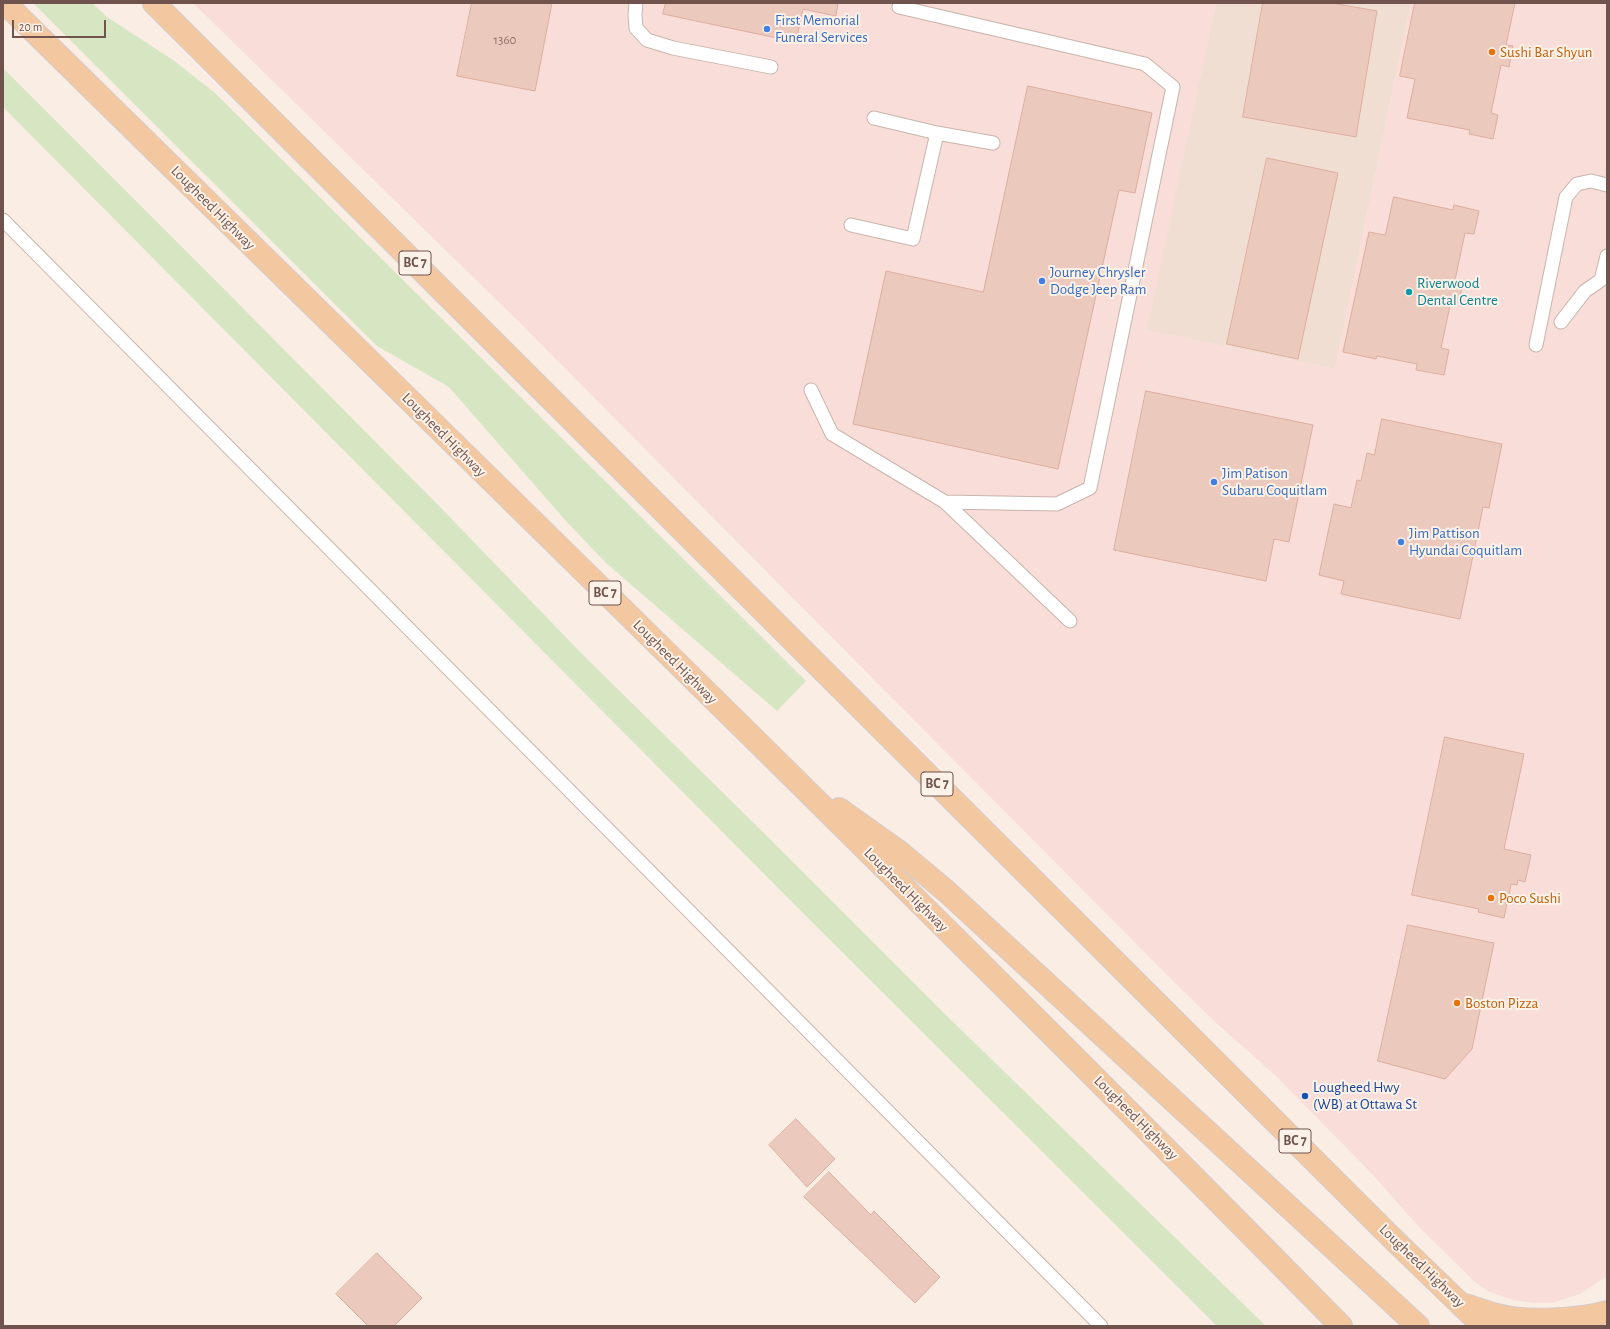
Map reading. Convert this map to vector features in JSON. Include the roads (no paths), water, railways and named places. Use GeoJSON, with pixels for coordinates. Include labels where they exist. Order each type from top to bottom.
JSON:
{"type":"FeatureCollection","features":[{"type":"Feature","properties":{"kind":"main road","name":"Lougheed Highway"},"geometry":{"type":"LineString","coordinates":[[5,3],[790,776],[1203,1186],[1341,1326]]}},
{"type":"Feature","properties":{"kind":"main road","name":"Lougheed Highway"},"geometry":{"type":"LineString","coordinates":[[154,3],[1381,1227],[1483,1326]]}},
{"type":"Feature","properties":{"kind":"main road"},"geometry":{"type":"LineString","coordinates":[[790,776],[898,851],[946,891],[1418,1326]]}},
{"type":"Feature","properties":{"kind":"main road"},"geometry":{"type":"LineString","coordinates":[[1460,1303],[1498,1316],[1533,1320],[1596,1315],[1607,1312]]}},
{"type":"Feature","properties":{"kind":"lane"},"geometry":{"type":"LineString","coordinates":[[636,3],[636,28],[647,40],[673,48],[771,68]]}},
{"type":"Feature","properties":{"kind":"lane"},"geometry":{"type":"LineString","coordinates":[[899,7],[1145,64],[1173,87],[1090,488],[1057,504],[945,502]]}},
{"type":"Feature","properties":{"kind":"lane"},"geometry":{"type":"LineString","coordinates":[[874,118],[937,133],[993,143]]}},
{"type":"Feature","properties":{"kind":"lane"},"geometry":{"type":"LineString","coordinates":[[851,225],[913,239],[937,133]]}},
{"type":"Feature","properties":{"kind":"lane"},"geometry":{"type":"LineString","coordinates":[[1536,344],[1566,197],[1577,184],[1591,181],[1607,185]]}},
{"type":"Feature","properties":{"kind":"lane"},"geometry":{"type":"LineString","coordinates":[[3,220],[1101,1326]]}},
{"type":"Feature","properties":{"kind":"lane"},"geometry":{"type":"LineString","coordinates":[[1561,322],[1585,291],[1601,280],[1607,256]]}},
{"type":"Feature","properties":{"kind":"lane"},"geometry":{"type":"LineString","coordinates":[[811,390],[832,434],[945,502],[1070,621]]}},
{"type":"Feature","properties":{"kind":"place","name":"First Memorial Funeral Services"},"geometry":{"type":"Point","coordinates":[767,29]}},
{"type":"Feature","properties":{"kind":"place","name":"Sushi Bar Shyun"},"geometry":{"type":"Point","coordinates":[1492,52]}},
{"type":"Feature","properties":{"kind":"place","name":"Journey Chrysler Dodge Jeep Ram"},"geometry":{"type":"Point","coordinates":[1042,281]}},
{"type":"Feature","properties":{"kind":"place","name":"Riverwood Dental Centre"},"geometry":{"type":"Point","coordinates":[1409,292]}},
{"type":"Feature","properties":{"kind":"place","name":"Jim Patison Subaru Coquitlam"},"geometry":{"type":"Point","coordinates":[1214,482]}},
{"type":"Feature","properties":{"kind":"place","name":"Jim Pattison Hyundai Coquitlam"},"geometry":{"type":"Point","coordinates":[1401,542]}},
{"type":"Feature","properties":{"kind":"place","name":"Poco Sushi"},"geometry":{"type":"Point","coordinates":[1491,898]}},
{"type":"Feature","properties":{"kind":"place","name":"Boston Pizza"},"geometry":{"type":"Point","coordinates":[1457,1003]}},
{"type":"Feature","properties":{"kind":"place","name":"Lougheed Hwy (WB) at Ottawa St"},"geometry":{"type":"Point","coordinates":[1305,1096]}}]}
